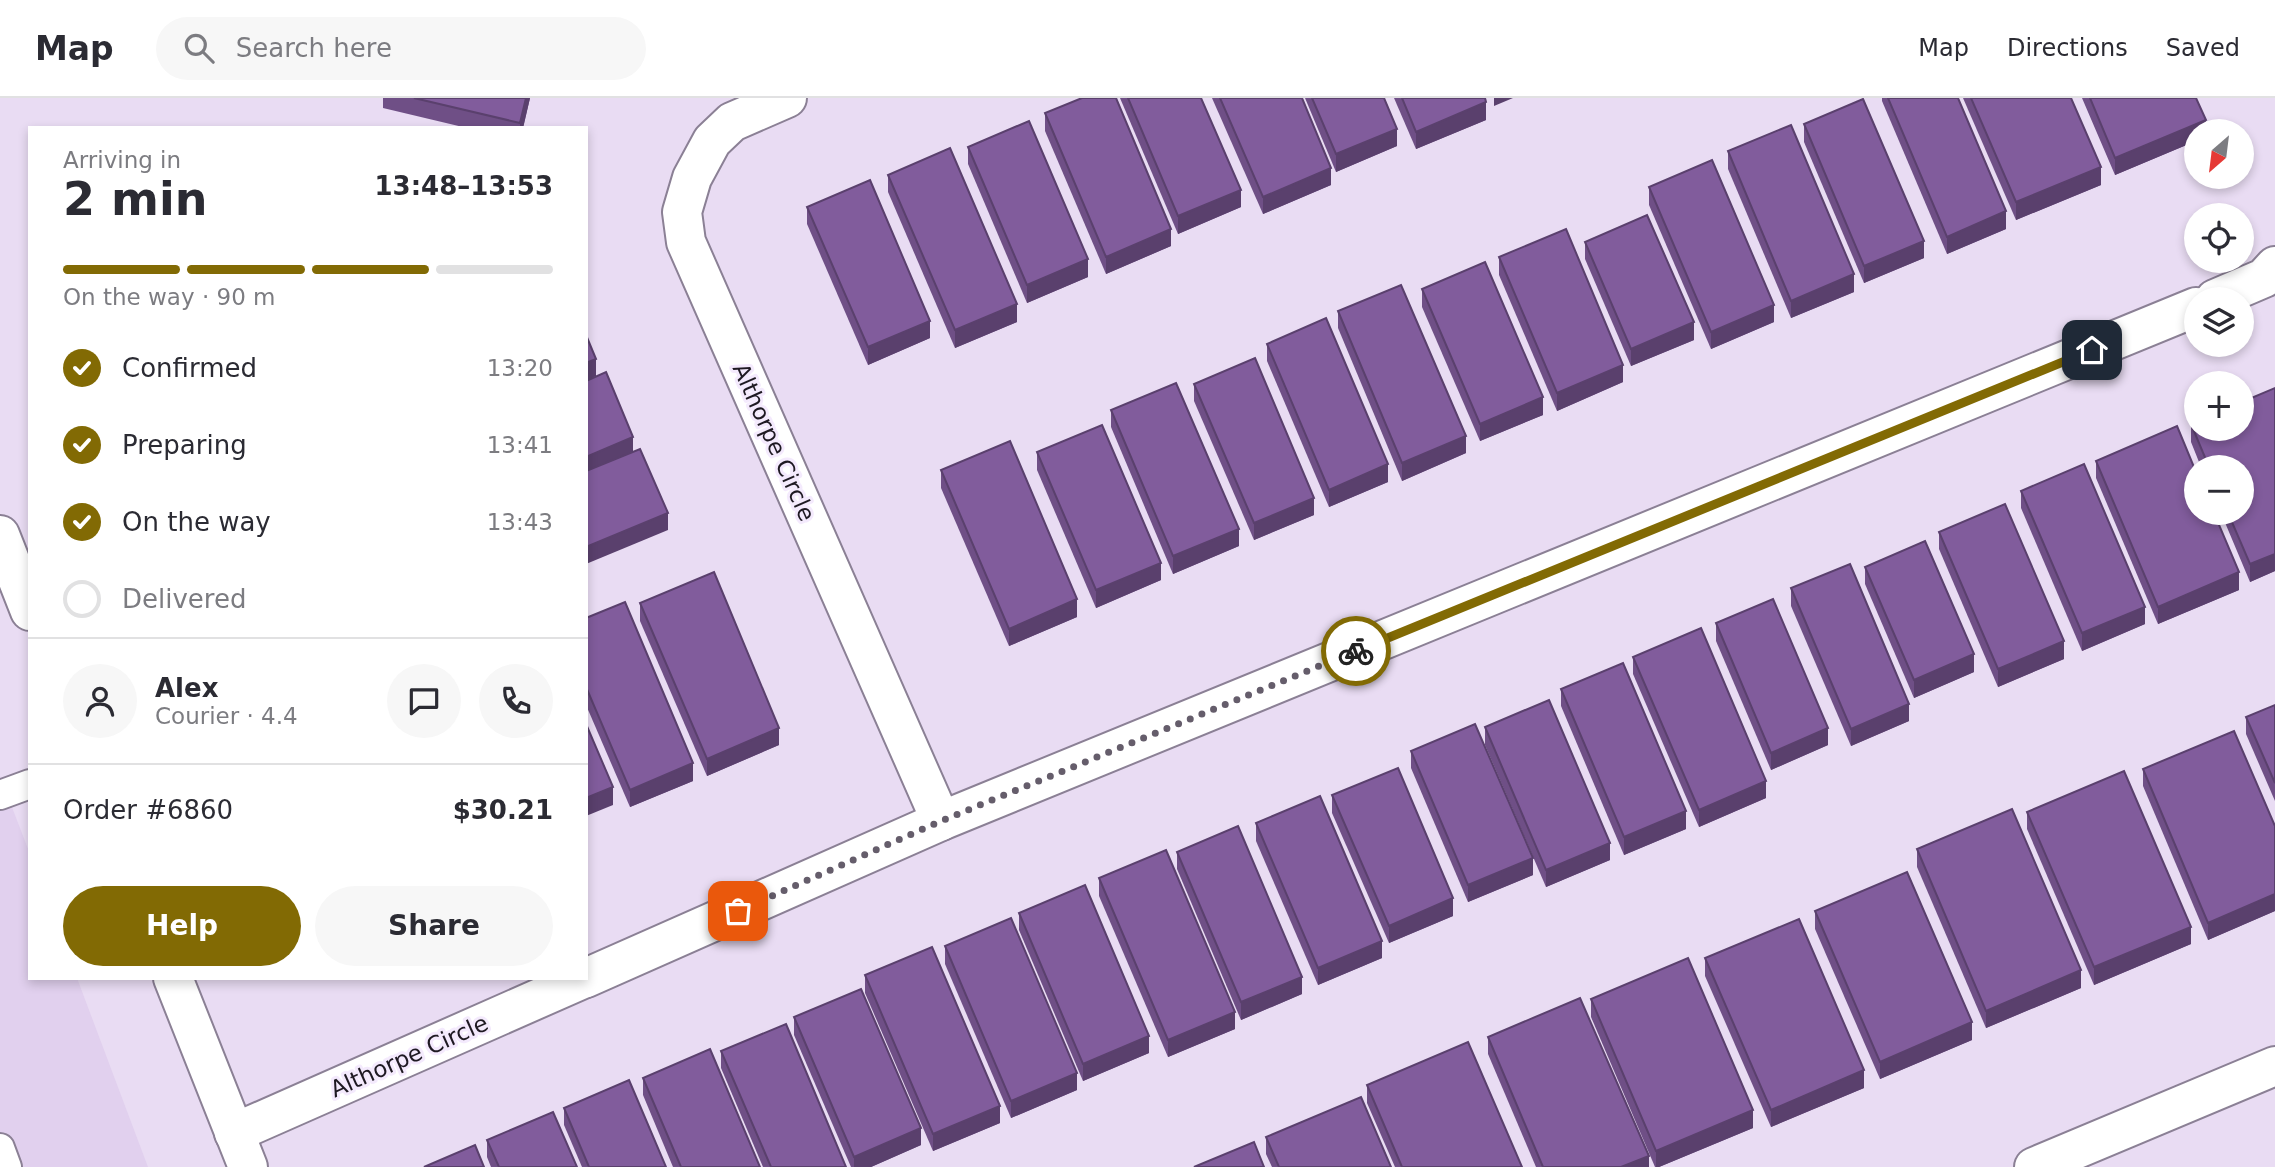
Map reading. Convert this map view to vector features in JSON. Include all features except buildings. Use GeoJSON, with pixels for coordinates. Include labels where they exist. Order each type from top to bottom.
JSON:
{"type":"FeatureCollection","features":[{"type":"Feature","properties":{"kind":"street","name":"Althorpe Circle"},"geometry":{"type":"LineString","coordinates":[[787,98],[732,122],[712,141],[692,178],[682,212],[686,242],[941,821]]}},
{"type":"Feature","properties":{"kind":"street"},"geometry":{"type":"LineString","coordinates":[[2243,287],[2264,278],[2275,266]]}},
{"type":"Feature","properties":{"kind":"street","name":"Althorpe Circle"},"geometry":{"type":"LineString","coordinates":[[588,977],[941,821],[2184,312]]}},
{"type":"Feature","properties":{"kind":"street"},"geometry":{"type":"LineString","coordinates":[[0,535],[28,606]]}},
{"type":"Feature","properties":{"kind":"street"},"geometry":{"type":"LineString","coordinates":[[174,980],[241,1150]]}},
{"type":"Feature","properties":{"kind":"street","name":"Althorpe Circle"},"geometry":{"type":"LineString","coordinates":[[241,1150],[582,980]]}},
{"type":"Feature","properties":{"kind":"street"},"geometry":{"type":"LineString","coordinates":[[2034,1167],[2275,1066]]}},
{"type":"Feature","properties":{"kind":"lane"},"geometry":{"type":"LineString","coordinates":[[0,795],[28,785]]}},
{"type":"Feature","properties":{"kind":"lane"},"geometry":{"type":"LineString","coordinates":[[0,1148],[7,1167]]}},
{"type":"Feature","properties":{"kind":"shaded area"},"geometry":{"type":"Polygon","coordinates":[[[0,776],[28,849],[28,980],[78,980],[148,1167],[0,1167],[0,776]]]}},
{"type":"Feature","properties":{"kind":"way so far"},"geometry":{"type":"LineString","coordinates":[[738,911],[941,821],[1356,651]]}},
{"type":"Feature","properties":{"kind":"route"},"geometry":{"type":"LineString","coordinates":[[1356,651],[2092,350]]}}]}
